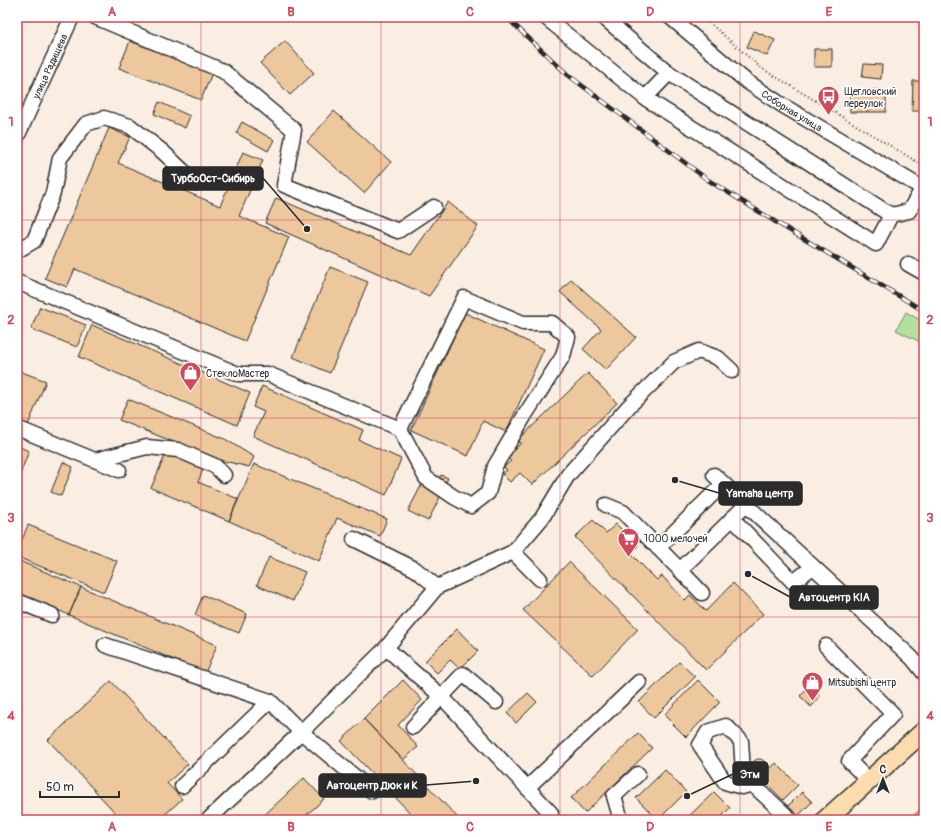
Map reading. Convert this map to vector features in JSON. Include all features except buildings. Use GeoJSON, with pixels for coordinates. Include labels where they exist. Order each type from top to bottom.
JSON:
{"type":"FeatureCollection","features":[{"type":"Feature","properties":{"kind":"main road"},"geometry":{"type":"LineString","coordinates":[[825,820],[924,731]]}},
{"type":"Feature","properties":{"kind":"main road"},"geometry":{"type":"LineString","coordinates":[[840,820],[900,760],[924,741]]}},
{"type":"Feature","properties":{"kind":"street","name":"улица Радищева"},"geometry":{"type":"LineString","coordinates":[[17,137],[72,17]]}},
{"type":"Feature","properties":{"kind":"street"},"geometry":{"type":"LineString","coordinates":[[95,17],[223,71],[294,130],[284,185],[398,231],[434,207]]}},
{"type":"Feature","properties":{"kind":"street"},"geometry":{"type":"LineString","coordinates":[[545,17],[645,98],[876,244],[890,215]]}},
{"type":"Feature","properties":{"kind":"street"},"geometry":{"type":"LineString","coordinates":[[603,17],[669,73],[890,215],[909,211],[924,188]]}},
{"type":"Feature","properties":{"kind":"street","name":"Соборная улица"},"geometry":{"type":"LineString","coordinates":[[670,17],[746,81],[782,105],[924,188]]}},
{"type":"Feature","properties":{"kind":"street"},"geometry":{"type":"LineString","coordinates":[[645,98],[669,73]]}},
{"type":"Feature","properties":{"kind":"street"},"geometry":{"type":"LineString","coordinates":[[17,252],[34,241],[53,193],[60,158],[86,124],[104,118],[130,126],[163,152],[196,183]]}},
{"type":"Feature","properties":{"kind":"street"},"geometry":{"type":"LineString","coordinates":[[908,264],[924,273]]}},
{"type":"Feature","properties":{"kind":"street"},"geometry":{"type":"LineString","coordinates":[[17,282],[238,374],[268,374],[400,429],[426,478],[454,497],[472,506],[488,493],[495,466],[525,415],[563,356],[568,337],[552,323],[523,323],[464,298],[400,429]]}},
{"type":"Feature","properties":{"kind":"street"},"geometry":{"type":"LineString","coordinates":[[208,820],[301,732],[386,648],[437,587],[513,552],[542,518],[568,475],[629,406],[674,362],[700,351],[718,358],[732,371]]}},
{"type":"Feature","properties":{"kind":"street"},"geometry":{"type":"LineString","coordinates":[[17,428],[119,470]]}},
{"type":"Feature","properties":{"kind":"street"},"geometry":{"type":"LineString","coordinates":[[96,460],[147,447],[178,450],[215,466],[224,475]]}},
{"type":"Feature","properties":{"kind":"street"},"geometry":{"type":"LineString","coordinates":[[658,548],[719,480],[912,658],[924,673]]}},
{"type":"Feature","properties":{"kind":"street"},"geometry":{"type":"LineString","coordinates":[[606,505],[623,512],[702,593]]}},
{"type":"Feature","properties":{"kind":"street"},"geometry":{"type":"LineString","coordinates":[[680,570],[746,505]]}},
{"type":"Feature","properties":{"kind":"street"},"geometry":{"type":"LineString","coordinates":[[732,518],[793,582],[813,567]]}},
{"type":"Feature","properties":{"kind":"street"},"geometry":{"type":"LineString","coordinates":[[354,540],[415,569],[437,587]]}},
{"type":"Feature","properties":{"kind":"street"},"geometry":{"type":"LineString","coordinates":[[513,552],[540,580]]}},
{"type":"Feature","properties":{"kind":"street"},"geometry":{"type":"LineString","coordinates":[[17,601],[52,615]]}},
{"type":"Feature","properties":{"kind":"street"},"geometry":{"type":"LineString","coordinates":[[105,645],[270,701],[301,732],[372,791]]}},
{"type":"Feature","properties":{"kind":"street"},"geometry":{"type":"LineString","coordinates":[[826,646],[893,714],[849,761],[869,781]]}},
{"type":"Feature","properties":{"kind":"street"},"geometry":{"type":"LineString","coordinates":[[386,648],[441,696],[551,814],[544,820]]}},
{"type":"Feature","properties":{"kind":"street"},"geometry":{"type":"LineString","coordinates":[[413,727],[463,674],[496,702]]}},
{"type":"Feature","properties":{"kind":"street"},"geometry":{"type":"LineString","coordinates":[[527,788],[639,682]]}},
{"type":"Feature","properties":{"kind":"street"},"geometry":{"type":"LineString","coordinates":[[182,786],[270,701]]}},
{"type":"Feature","properties":{"kind":"street"},"geometry":{"type":"LineString","coordinates":[[621,820],[614,796],[638,774]]}},
{"type":"Feature","properties":{"kind":"street"},"geometry":{"type":"LineString","coordinates":[[752,784],[791,820]]}},
{"type":"Feature","properties":{"kind":"path"},"geometry":{"type":"LineString","coordinates":[[703,17],[761,68],[924,166]]}},
{"type":"Feature","properties":{"kind":"green space"},"geometry":{"type":"Polygon","coordinates":[[[906,312],[924,322],[924,344],[896,330],[906,312]]]}},
{"type":"Feature","properties":{"kind":"railway"},"geometry":{"type":"LineString","coordinates":[[506,17],[568,75],[708,180],[924,311]]}},
{"type":"Feature","properties":{"kind":"place","name":"Щегловский переулок"},"geometry":{"type":"Point","coordinates":[828,116]}},
{"type":"Feature","properties":{"kind":"place","name":"ТурбоОст-Сибирь"},"geometry":{"type":"Point","coordinates":[307,229]}},
{"type":"Feature","properties":{"kind":"place","name":"СтеклоМастер"},"geometry":{"type":"Point","coordinates":[191,392]}},
{"type":"Feature","properties":{"kind":"place","name":"Yamaha центр"},"geometry":{"type":"Point","coordinates":[675,480]}},
{"type":"Feature","properties":{"kind":"place","name":"1000 мелочей"},"geometry":{"type":"Point","coordinates":[629,558]}},
{"type":"Feature","properties":{"kind":"place","name":"Автоцентр KIA"},"geometry":{"type":"Point","coordinates":[748,574]}},
{"type":"Feature","properties":{"kind":"place","name":"Mitsubishi центр"},"geometry":{"type":"Point","coordinates":[813,702]}},
{"type":"Feature","properties":{"kind":"place","name":"Автоцентр Дюк и К"},"geometry":{"type":"Point","coordinates":[476,781]}},
{"type":"Feature","properties":{"kind":"place","name":"Этм"},"geometry":{"type":"Point","coordinates":[687,796]}}]}
